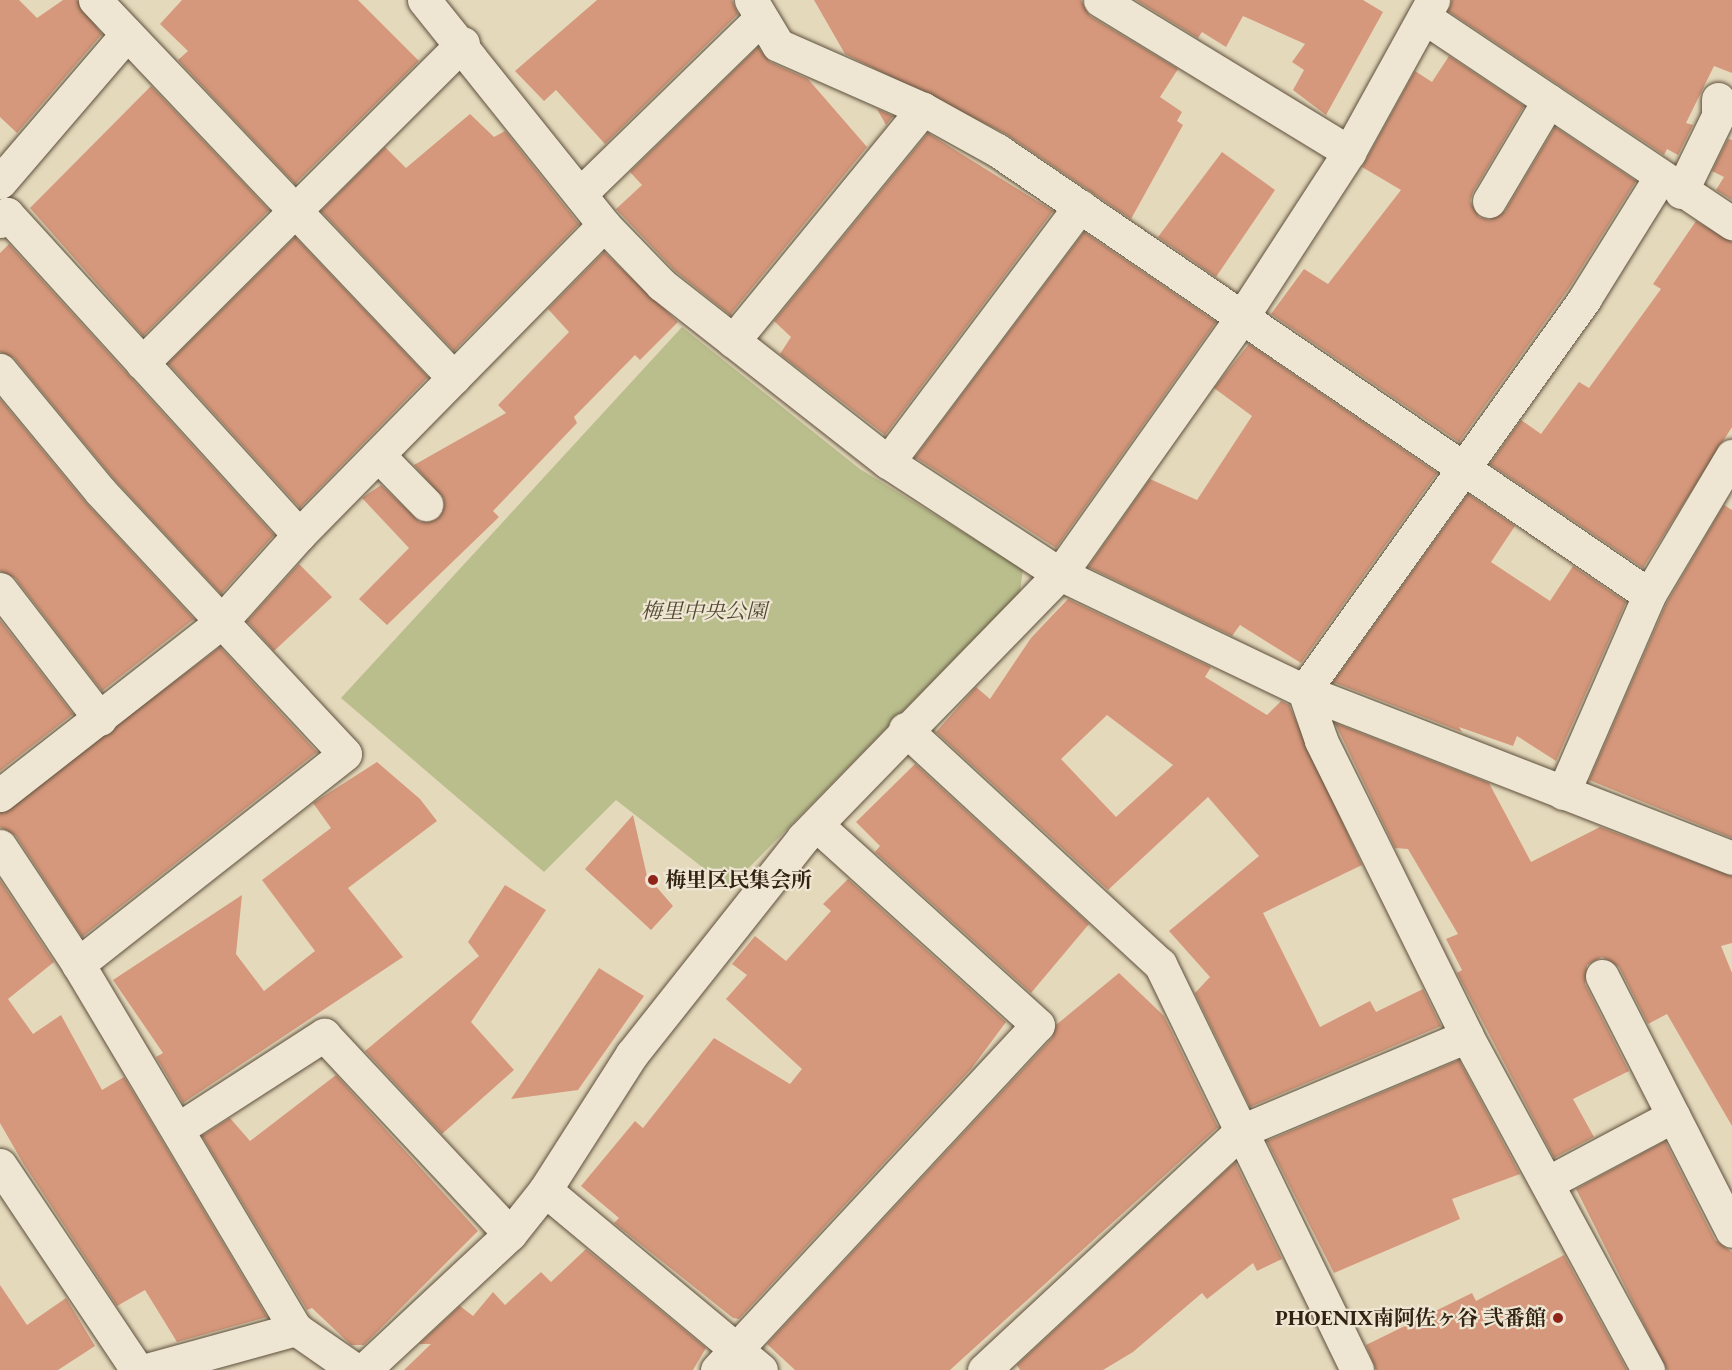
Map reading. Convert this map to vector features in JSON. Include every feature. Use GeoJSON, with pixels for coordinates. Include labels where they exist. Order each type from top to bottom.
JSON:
{"type":"FeatureCollection","features":[{"type":"Feature","properties":{"kind":"street"},"geometry":{"type":"LineString","coordinates":[[95,0],[454,378]]}},
{"type":"Feature","properties":{"kind":"street"},"geometry":{"type":"LineString","coordinates":[[424,0],[463,43],[604,225],[662,285],[888,462],[1060,574],[1304,691],[1732,858]]}},
{"type":"Feature","properties":{"kind":"street"},"geometry":{"type":"LineString","coordinates":[[1100,0],[1349,152]]}},
{"type":"Feature","properties":{"kind":"street"},"geometry":{"type":"LineString","coordinates":[[580,194],[756,9],[778,45],[795,55],[923,109],[1080,206],[1462,463],[1649,595]]}},
{"type":"Feature","properties":{"kind":"street"},"geometry":{"type":"LineString","coordinates":[[364,1370],[510,1234],[545,1190],[632,1054],[817,825],[905,729],[1060,574],[1242,317],[1349,152],[1428,9],[1550,100],[1670,185],[1732,223]]}},
{"type":"Feature","properties":{"kind":"street"},"geometry":{"type":"LineString","coordinates":[[0,182],[127,34]]}},
{"type":"Feature","properties":{"kind":"street"},"geometry":{"type":"LineString","coordinates":[[142,363],[463,43]]}},
{"type":"Feature","properties":{"kind":"street"},"geometry":{"type":"LineString","coordinates":[[1304,691],[1462,463],[1670,185],[1718,116],[1718,99]]}},
{"type":"Feature","properties":{"kind":"street"},"geometry":{"type":"LineString","coordinates":[[1489,201],[1550,100]]}},
{"type":"Feature","properties":{"kind":"street"},"geometry":{"type":"LineString","coordinates":[[733,341],[923,109]]}},
{"type":"Feature","properties":{"kind":"street"},"geometry":{"type":"LineString","coordinates":[[888,462],[1080,206]]}},
{"type":"Feature","properties":{"kind":"street"},"geometry":{"type":"LineString","coordinates":[[2,213],[299,535]]}},
{"type":"Feature","properties":{"kind":"street"},"geometry":{"type":"LineString","coordinates":[[0,795],[220,623],[299,535],[604,225]]}},
{"type":"Feature","properties":{"kind":"street"},"geometry":{"type":"LineString","coordinates":[[0,370],[100,491],[220,623],[345,754],[78,964]]}},
{"type":"Feature","properties":{"kind":"street"},"geometry":{"type":"LineString","coordinates":[[378,455],[426,504]]}},
{"type":"Feature","properties":{"kind":"street"},"geometry":{"type":"LineString","coordinates":[[1563,793],[1649,595],[1732,456]]}},
{"type":"Feature","properties":{"kind":"street"},"geometry":{"type":"LineString","coordinates":[[0,589],[100,719]]}},
{"type":"Feature","properties":{"kind":"street"},"geometry":{"type":"LineString","coordinates":[[1304,691],[1320,740],[1467,1035],[1648,1370]]}},
{"type":"Feature","properties":{"kind":"street"},"geometry":{"type":"LineString","coordinates":[[905,729],[1160,964],[1357,1370]]}},
{"type":"Feature","properties":{"kind":"street"},"geometry":{"type":"LineString","coordinates":[[545,1190],[739,1363],[1038,1024],[817,825]]}},
{"type":"Feature","properties":{"kind":"street"},"geometry":{"type":"LineString","coordinates":[[0,846],[78,964],[296,1329],[355,1370]]}},
{"type":"Feature","properties":{"kind":"street"},"geometry":{"type":"LineString","coordinates":[[1602,976],[1732,1231]]}},
{"type":"Feature","properties":{"kind":"street"},"geometry":{"type":"LineString","coordinates":[[178,1129],[324,1035],[510,1234]]}},
{"type":"Feature","properties":{"kind":"street"},"geometry":{"type":"LineString","coordinates":[[984,1370],[1241,1131],[1467,1035]]}},
{"type":"Feature","properties":{"kind":"street"},"geometry":{"type":"LineString","coordinates":[[1547,1184],[1673,1116]]}},
{"type":"Feature","properties":{"kind":"street"},"geometry":{"type":"LineString","coordinates":[[0,1165],[137,1370]]}},
{"type":"Feature","properties":{"kind":"street"},"geometry":{"type":"LineString","coordinates":[[147,1370],[182,1366],[296,1329]]}},
{"type":"Feature","properties":{"kind":"green space","name":"梅里中央公園"},"geometry":{"type":"Polygon","coordinates":[[[682,327],[860,469],[1023,569],[1020,592],[729,888],[616,800],[544,872],[341,698],[682,327]]]}},
{"type":"Feature","properties":{"kind":"building"},"geometry":{"type":"Polygon","coordinates":[[[0,0],[19,0],[37,18],[63,0],[77,0],[102,34],[17,133],[0,117],[0,0]]]}},
{"type":"Feature","properties":{"kind":"building"},"geometry":{"type":"Polygon","coordinates":[[[182,0],[358,0],[419,61],[295,184],[178,60],[188,51],[160,24],[182,0]]]}},
{"type":"Feature","properties":{"kind":"building"},"geometry":{"type":"Polygon","coordinates":[[[597,0],[732,0],[738,14],[605,144],[556,90],[544,101],[515,71],[597,0]]]}},
{"type":"Feature","properties":{"kind":"building"},"geometry":{"type":"Polygon","coordinates":[[[814,0],[1081,0],[1090,16],[1178,69],[1160,97],[1182,112],[1177,121],[1183,125],[1131,219],[1006,134],[845,54],[814,0]]]}},
{"type":"Feature","properties":{"kind":"building"},"geometry":{"type":"Polygon","coordinates":[[[1136,0],[1363,0],[1383,12],[1326,115],[1293,90],[1304,70],[1292,62],[1305,44],[1243,16],[1226,47],[1202,32],[1198,38],[1136,0]]]}},
{"type":"Feature","properties":{"kind":"building"},"geometry":{"type":"Polygon","coordinates":[[[1452,0],[1732,0],[1732,73],[1714,66],[1686,123],[1693,125],[1678,155],[1667,149],[1664,155],[1448,11],[1452,0]]]}},
{"type":"Feature","properties":{"kind":"building"},"geometry":{"type":"Polygon","coordinates":[[[758,47],[770,62],[808,79],[867,147],[730,315],[675,271],[616,209],[642,185],[630,172],[758,47]]]}},
{"type":"Feature","properties":{"kind":"building"},"geometry":{"type":"Polygon","coordinates":[[[1449,56],[1524,106],[1473,192],[1470,201],[1479,217],[1489,220],[1505,211],[1555,127],[1636,181],[1569,288],[1459,442],[1271,314],[1304,269],[1328,284],[1401,190],[1362,167],[1415,71],[1432,82],[1449,56]]]}},
{"type":"Feature","properties":{"kind":"building"},"geometry":{"type":"Polygon","coordinates":[[[151,86],[269,210],[143,336],[30,208],[151,86]]]}},
{"type":"Feature","properties":{"kind":"building"},"geometry":{"type":"Polygon","coordinates":[[[877,109],[893,116],[886,125],[877,109]]]}},
{"type":"Feature","properties":{"kind":"building"},"geometry":{"type":"Polygon","coordinates":[[[470,114],[494,137],[505,131],[579,224],[454,351],[321,211],[385,147],[406,168],[470,114]]]}},
{"type":"Feature","properties":{"kind":"building"},"geometry":{"type":"Polygon","coordinates":[[[928,133],[1053,211],[885,435],[780,354],[791,337],[774,321],[928,133]]]}},
{"type":"Feature","properties":{"kind":"building"},"geometry":{"type":"Polygon","coordinates":[[[1728,139],[1732,140],[1732,200],[1716,190],[1724,177],[1712,171],[1728,139]]]}},
{"type":"Feature","properties":{"kind":"building"},"geometry":{"type":"Polygon","coordinates":[[[1222,152],[1275,190],[1216,277],[1158,237],[1222,152]]]}},
{"type":"Feature","properties":{"kind":"building"},"geometry":{"type":"Polygon","coordinates":[[[1696,221],[1732,242],[1732,427],[1643,568],[1490,464],[1521,420],[1541,434],[1579,382],[1589,388],[1661,289],[1653,284],[1696,221]]]}},
{"type":"Feature","properties":{"kind":"building"},"geometry":{"type":"Polygon","coordinates":[[[1084,232],[1216,322],[1056,548],[915,457],[1084,232]]]}},
{"type":"Feature","properties":{"kind":"building"},"geometry":{"type":"Polygon","coordinates":[[[295,237],[428,377],[300,508],[168,363],[295,237]]]}},
{"type":"Feature","properties":{"kind":"building"},"geometry":{"type":"Polygon","coordinates":[[[9,244],[274,535],[221,594],[114,479],[14,358],[0,352],[0,253],[9,244]]]}},
{"type":"Feature","properties":{"kind":"building"},"geometry":{"type":"Polygon","coordinates":[[[604,252],[678,322],[640,360],[635,355],[574,417],[577,423],[493,511],[499,517],[387,625],[359,599],[409,548],[362,498],[381,485],[420,522],[439,517],[444,499],[414,465],[506,413],[498,405],[569,332],[548,309],[604,252]]]}},
{"type":"Feature","properties":{"kind":"building"},"geometry":{"type":"Polygon","coordinates":[[[1249,344],[1437,473],[1301,663],[1240,625],[1232,636],[1088,567],[1150,479],[1197,500],[1252,416],[1214,388],[1249,344]]]}},
{"type":"Feature","properties":{"kind":"building"},"geometry":{"type":"Polygon","coordinates":[[[0,399],[86,503],[194,619],[102,691],[15,578],[0,571],[0,399]]]}},
{"type":"Feature","properties":{"kind":"building"},"geometry":{"type":"Polygon","coordinates":[[[1468,494],[1515,526],[1491,562],[1550,601],[1573,566],[1626,602],[1556,761],[1517,736],[1513,746],[1459,727],[1462,732],[1333,682],[1468,494]]]}},
{"type":"Feature","properties":{"kind":"building"},"geometry":{"type":"Polygon","coordinates":[[[1724,505],[1732,510],[1732,838],[1589,780],[1666,604],[1724,505]]]}},
{"type":"Feature","properties":{"kind":"building"},"geometry":{"type":"Polygon","coordinates":[[[299,564],[332,597],[274,651],[247,621],[299,564]]]}},
{"type":"Feature","properties":{"kind":"building"},"geometry":{"type":"Polygon","coordinates":[[[1068,599],[1211,667],[1205,677],[1267,715],[1281,701],[1289,705],[1362,865],[1263,913],[1320,1027],[1370,1001],[1376,1012],[1423,989],[1441,1026],[1250,1107],[1195,993],[1210,977],[1169,931],[1259,856],[1208,797],[1108,890],[936,732],[976,687],[990,699],[1031,638],[1068,599]],[[1107,715],[1061,759],[1116,817],[1173,765],[1107,715]]]}},
{"type":"Feature","properties":{"kind":"building"},"geometry":{"type":"Polygon","coordinates":[[[0,620],[73,714],[0,771],[0,620]]]}},
{"type":"Feature","properties":{"kind":"building"},"geometry":{"type":"Polygon","coordinates":[[[220,647],[317,752],[82,937],[16,836],[0,827],[0,813],[220,647]]]}},
{"type":"Feature","properties":{"kind":"building"},"geometry":{"type":"Polygon","coordinates":[[[1335,723],[1489,783],[1531,862],[1600,827],[1732,876],[1732,943],[1721,946],[1732,973],[1732,1126],[1667,1014],[1648,1024],[1619,967],[1602,957],[1587,965],[1585,984],[1629,1071],[1573,1099],[1594,1137],[1554,1158],[1457,973],[1462,970],[1446,939],[1458,934],[1408,849],[1395,848],[1335,723]]]}},
{"type":"Feature","properties":{"kind":"building"},"geometry":{"type":"Polygon","coordinates":[[[377,762],[420,799],[437,821],[348,888],[403,957],[183,1103],[156,1057],[163,1053],[113,980],[242,895],[236,954],[264,991],[315,951],[262,880],[331,828],[313,803],[377,762]]]}},
{"type":"Feature","properties":{"kind":"building"},"geometry":{"type":"Polygon","coordinates":[[[915,764],[1089,924],[1031,993],[875,852],[880,846],[856,822],[915,764]]]}},
{"type":"Feature","properties":{"kind":"building"},"geometry":{"type":"Polygon","coordinates":[[[633,815],[647,876],[673,906],[651,930],[585,869],[633,815]]]}},
{"type":"Feature","properties":{"kind":"building"},"geometry":{"type":"Polygon","coordinates":[[[848,879],[1006,1022],[971,1069],[739,1319],[733,1318],[614,1223],[619,1218],[581,1186],[635,1121],[643,1128],[714,1038],[790,1084],[802,1069],[726,999],[747,975],[732,964],[755,936],[786,961],[831,911],[823,904],[848,879]]]}},
{"type":"Feature","properties":{"kind":"building"},"geometry":{"type":"Polygon","coordinates":[[[0,880],[54,962],[8,999],[33,1034],[61,1015],[102,1090],[124,1077],[267,1317],[177,1342],[145,1290],[117,1306],[23,1163],[0,1123],[0,880]]]}},
{"type":"Feature","properties":{"kind":"building"},"geometry":{"type":"Polygon","coordinates":[[[505,885],[546,910],[471,1022],[514,1070],[442,1134],[365,1051],[479,956],[468,942],[505,885]]]}},
{"type":"Feature","properties":{"kind":"building"},"geometry":{"type":"Polygon","coordinates":[[[599,968],[644,996],[578,1090],[511,1099],[599,968]]]}},
{"type":"Feature","properties":{"kind":"building"},"geometry":{"type":"Polygon","coordinates":[[[1119,973],[1164,1016],[1218,1127],[950,1370],[795,1370],[767,1344],[1052,1038],[1056,1025],[1119,973]]]}},
{"type":"Feature","properties":{"kind":"building"},"geometry":{"type":"Polygon","coordinates":[[[1459,1060],[1520,1174],[1452,1199],[1460,1219],[1334,1273],[1267,1141],[1459,1060]]]}},
{"type":"Feature","properties":{"kind":"building"},"geometry":{"type":"Polygon","coordinates":[[[336,1075],[478,1231],[364,1345],[351,1345],[312,1308],[307,1310],[202,1136],[230,1118],[250,1141],[336,1075]]]}},
{"type":"Feature","properties":{"kind":"building"},"geometry":{"type":"Polygon","coordinates":[[[1665,1141],[1715,1240],[1732,1252],[1732,1370],[1667,1370],[1576,1189],[1665,1141]]]}},
{"type":"Feature","properties":{"kind":"building"},"geometry":{"type":"Polygon","coordinates":[[[1235,1162],[1282,1259],[1257,1271],[1253,1263],[1207,1299],[1202,1293],[1133,1352],[1103,1370],[1020,1370],[1017,1365],[1235,1162]]]}},
{"type":"Feature","properties":{"kind":"building"},"geometry":{"type":"Polygon","coordinates":[[[586,1249],[706,1348],[693,1370],[404,1370],[431,1344],[419,1344],[460,1306],[473,1316],[493,1292],[505,1305],[541,1272],[551,1282],[586,1249]]]}},
{"type":"Feature","properties":{"kind":"building"},"geometry":{"type":"Polygon","coordinates":[[[1564,1255],[1627,1370],[1376,1370],[1366,1345],[1472,1293],[1476,1301],[1564,1255]]]}},
{"type":"Feature","properties":{"kind":"building"},"geometry":{"type":"Polygon","coordinates":[[[0,1285],[27,1325],[66,1298],[95,1346],[58,1370],[0,1370],[0,1285]]]}},
{"type":"Feature","properties":{"kind":"place","name":"梅里区民集会所"},"geometry":{"type":"Point","coordinates":[653,880]}},
{"type":"Feature","properties":{"kind":"place","name":"PHOENIX南阿佐ヶ谷 弐番館"},"geometry":{"type":"Point","coordinates":[1558,1318]}}]}
